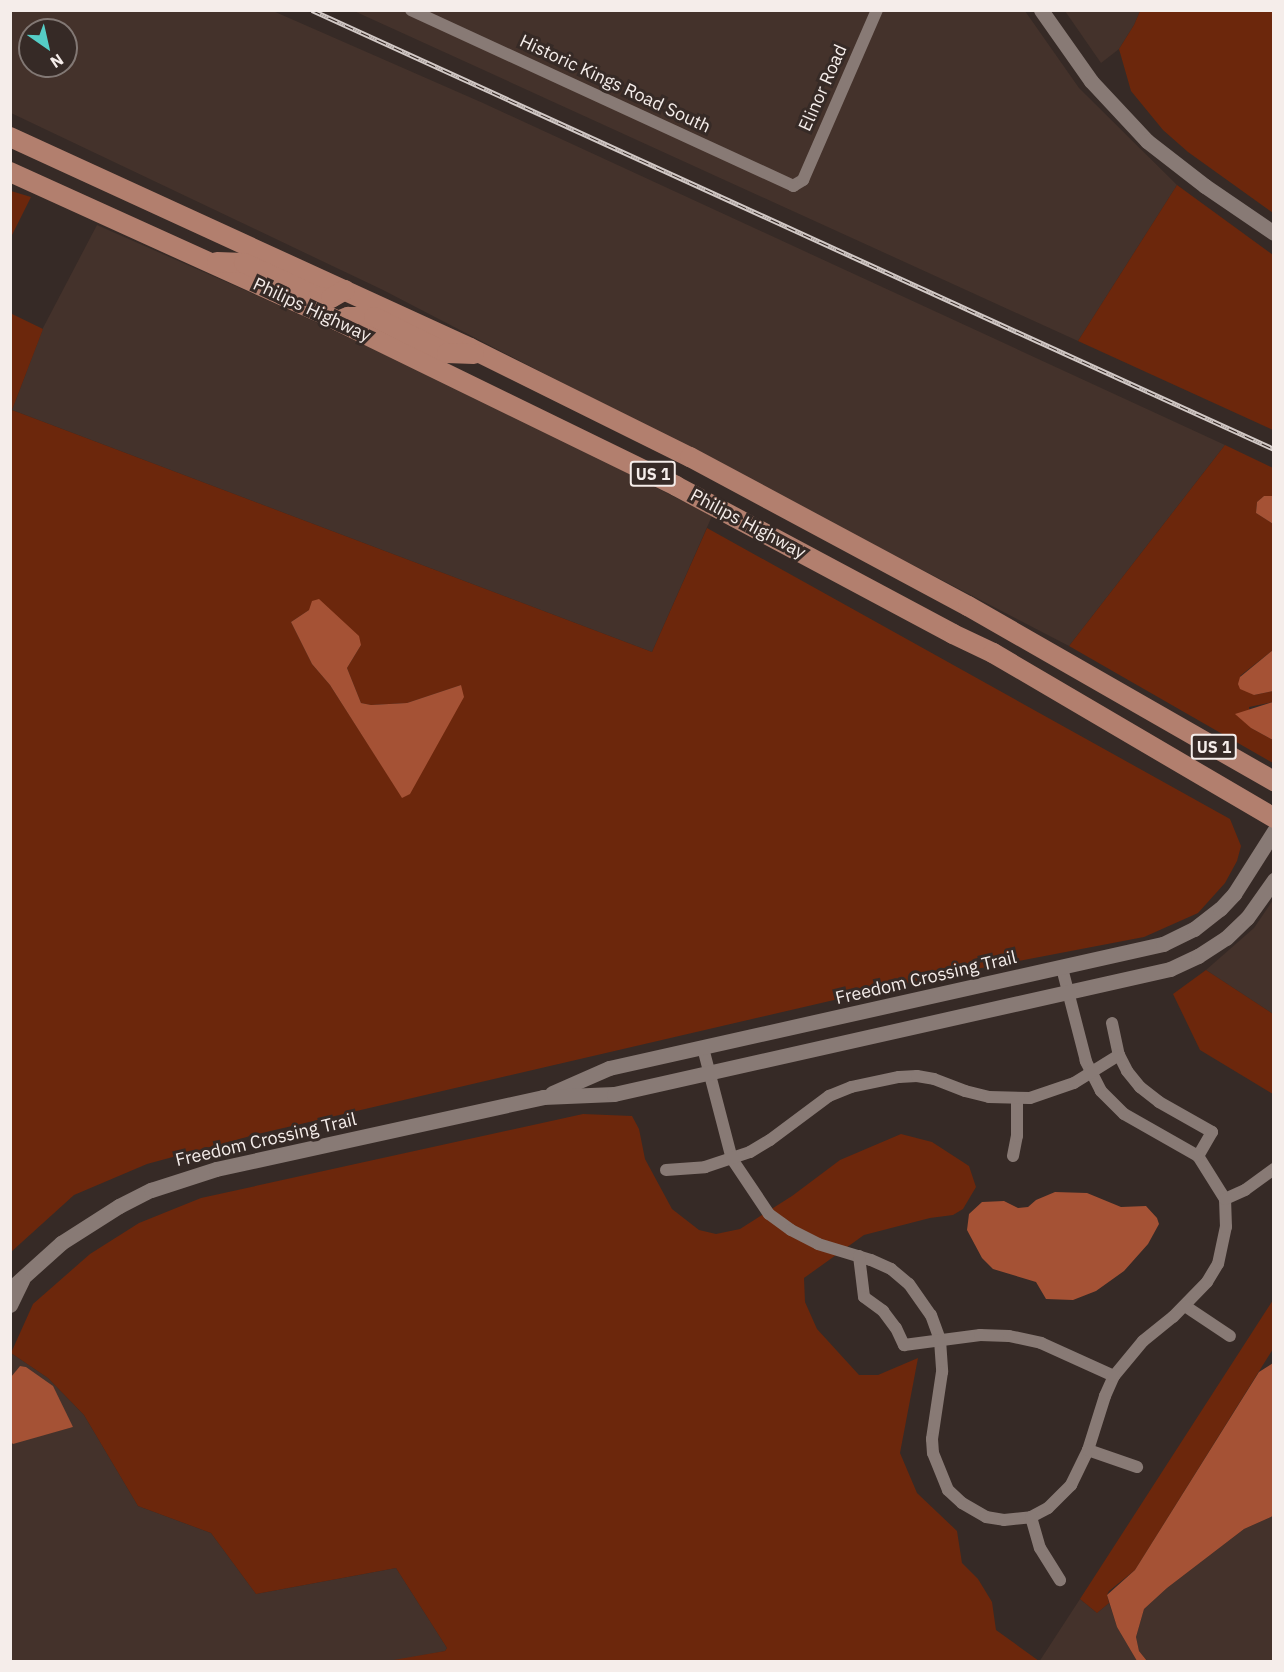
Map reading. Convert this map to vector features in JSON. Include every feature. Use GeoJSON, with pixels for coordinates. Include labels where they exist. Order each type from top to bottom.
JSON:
{"type":"FeatureCollection","features":[{"type":"Feature","properties":{"kind":"main road","name":"Philips Highway"},"geometry":{"type":"LineString","coordinates":[[10,136],[483,354],[690,457],[968,606],[1274,781]]}},
{"type":"Feature","properties":{"kind":"main road","name":"Philips Highway"},"geometry":{"type":"LineString","coordinates":[[10,172],[338,321],[676,486],[993,653],[1274,818]]}},
{"type":"Feature","properties":{"kind":"main road"},"geometry":{"type":"LineString","coordinates":[[208,262],[244,263],[318,297],[331,298],[345,290]]}},
{"type":"Feature","properties":{"kind":"main road"},"geometry":{"type":"LineString","coordinates":[[338,321],[348,317],[374,317],[447,353],[483,354]]}},
{"type":"Feature","properties":{"kind":"main road"},"geometry":{"type":"LineString","coordinates":[[676,486],[690,457]]}},
{"type":"Feature","properties":{"kind":"main road"},"geometry":{"type":"LineString","coordinates":[[993,653],[1016,656],[1053,673],[1072,667]]}},
{"type":"Feature","properties":{"kind":"street","name":"Historic Kings Road South"},"geometry":{"type":"LineString","coordinates":[[411,10],[793,186],[803,180]]}},
{"type":"Feature","properties":{"kind":"street","name":"Elinor Road"},"geometry":{"type":"LineString","coordinates":[[803,180],[877,10]]}},
{"type":"Feature","properties":{"kind":"street"},"geometry":{"type":"LineString","coordinates":[[1041,10],[1091,81],[1139,134],[1178,166],[1274,233]]}},
{"type":"Feature","properties":{"kind":"street","name":"Freedom Crossing Trail"},"geometry":{"type":"LineString","coordinates":[[543,1097],[609,1068],[1163,944],[1211,918],[1234,894],[1274,831]]}},
{"type":"Feature","properties":{"kind":"street","name":"Freedom Crossing Trail"},"geometry":{"type":"LineString","coordinates":[[10,1289],[61,1243],[119,1206],[152,1190],[216,1169],[543,1097],[615,1094],[1170,969],[1198,956],[1226,938],[1246,918],[1274,880]]}},
{"type":"Feature","properties":{"kind":"street"},"geometry":{"type":"LineString","coordinates":[[1211,918],[1226,938]]}},
{"type":"Feature","properties":{"kind":"street"},"geometry":{"type":"LineString","coordinates":[[704,1048],[732,1159],[769,1214],[791,1230],[818,1244],[859,1256],[891,1269],[909,1284],[931,1315],[940,1340],[942,1372],[932,1439],[933,1453],[941,1480],[962,1503],[986,1517],[1004,1520],[1031,1517],[1048,1508],[1071,1485],[1088,1450],[1105,1396],[1114,1376],[1143,1341],[1185,1306],[1218,1264],[1226,1227],[1225,1199],[1198,1156],[1124,1114],[1101,1091],[1086,1061],[1062,968]]}},
{"type":"Feature","properties":{"kind":"street"},"geometry":{"type":"LineString","coordinates":[[1112,1023],[1119,1055],[1126,1071],[1140,1087],[1159,1102],[1212,1132],[1198,1156]]}},
{"type":"Feature","properties":{"kind":"street"},"geometry":{"type":"LineString","coordinates":[[666,1170],[691,1169],[732,1159],[770,1140],[812,1107],[851,1087],[899,1077],[917,1076],[934,1079],[965,1091],[1017,1099],[1053,1092],[1119,1055]]}},
{"type":"Feature","properties":{"kind":"street"},"geometry":{"type":"LineString","coordinates":[[1013,1156],[1017,1136],[1017,1099]]}},
{"type":"Feature","properties":{"kind":"street"},"geometry":{"type":"LineString","coordinates":[[1225,1199],[1245,1190],[1274,1169]]}},
{"type":"Feature","properties":{"kind":"street"},"geometry":{"type":"LineString","coordinates":[[859,1256],[864,1297],[883,1311],[904,1345],[980,1335],[1032,1341],[1114,1376]]}},
{"type":"Feature","properties":{"kind":"street","name":"Freedom Crossing Trail"},"geometry":{"type":"LineString","coordinates":[[10,1305],[24,1278]]}},
{"type":"Feature","properties":{"kind":"street"},"geometry":{"type":"LineString","coordinates":[[1185,1306],[1230,1336]]}},
{"type":"Feature","properties":{"kind":"street"},"geometry":{"type":"LineString","coordinates":[[1088,1450],[1137,1467]]}},
{"type":"Feature","properties":{"kind":"street"},"geometry":{"type":"LineString","coordinates":[[1031,1517],[1040,1548],[1060,1580]]}},
{"type":"Feature","properties":{"kind":"shaded area"},"geometry":{"type":"Polygon","coordinates":[[[10,11],[273,11],[483,103],[1225,445],[1069,646],[383,290],[11,113],[10,11]]]}},
{"type":"Feature","properties":{"kind":"shaded area"},"geometry":{"type":"Polygon","coordinates":[[[354,11],[1025,11],[1079,88],[1177,185],[1078,341],[354,11]]]}},
{"type":"Feature","properties":{"kind":"shaded area"},"geometry":{"type":"Polygon","coordinates":[[[1065,11],[1140,11],[1119,49],[1101,63],[1065,11]]]}},
{"type":"Feature","properties":{"kind":"shaded area"},"geometry":{"type":"Polygon","coordinates":[[[1140,11],[1273,11],[1273,213],[1188,152],[1163,130],[1131,91],[1119,49],[1140,11]]]}},
{"type":"Feature","properties":{"kind":"shaded area"},"geometry":{"type":"Polygon","coordinates":[[[1177,185],[1273,255],[1273,430],[1078,341],[1177,185]]]}},
{"type":"Feature","properties":{"kind":"shaded area"},"geometry":{"type":"Polygon","coordinates":[[[10,191],[31,197],[11,237],[10,191]]]}},
{"type":"Feature","properties":{"kind":"shaded area"},"geometry":{"type":"Polygon","coordinates":[[[97,225],[283,307],[496,406],[712,516],[652,652],[12,410],[43,328],[97,225]]]}},
{"type":"Feature","properties":{"kind":"shaded area"},"geometry":{"type":"Polygon","coordinates":[[[10,313],[43,329],[12,410],[652,652],[707,528],[1230,819],[1241,846],[1237,861],[1225,883],[1198,913],[1144,937],[929,978],[262,1133],[147,1164],[74,1195],[11,1252],[10,313]],[[309,610],[291,622],[312,664],[330,685],[402,797],[461,685],[407,703],[371,705],[361,703],[347,668],[361,645],[309,610]]]}},
{"type":"Feature","properties":{"kind":"shaded area"},"geometry":{"type":"Polygon","coordinates":[[[1225,445],[1273,468],[1273,496],[1264,496],[1257,502],[1256,513],[1273,524],[1273,650],[1240,676],[1254,695],[1273,691],[1273,702],[1249,707],[1251,728],[1273,740],[1273,763],[1069,646],[1225,445]]]}},
{"type":"Feature","properties":{"kind":"shaded area"},"geometry":{"type":"Polygon","coordinates":[[[1264,496],[1273,496],[1273,524],[1256,513],[1257,502],[1264,496]]]}},
{"type":"Feature","properties":{"kind":"shaded area"},"geometry":{"type":"Polygon","coordinates":[[[319,599],[359,636],[361,645],[347,668],[361,703],[371,705],[407,703],[461,685],[464,697],[410,794],[402,798],[330,685],[312,664],[291,622],[309,610],[312,601],[319,599]]]}},
{"type":"Feature","properties":{"kind":"shaded area"},"geometry":{"type":"Polygon","coordinates":[[[1273,650],[1273,691],[1254,695],[1240,689],[1238,684],[1240,677],[1273,650]]]}},
{"type":"Feature","properties":{"kind":"shaded area"},"geometry":{"type":"Polygon","coordinates":[[[1273,702],[1273,740],[1251,728],[1235,714],[1273,702]]]}},
{"type":"Feature","properties":{"kind":"shaded area"},"geometry":{"type":"Polygon","coordinates":[[[1273,900],[1273,1014],[1206,970],[1254,928],[1273,900]]]}},
{"type":"Feature","properties":{"kind":"shaded area"},"geometry":{"type":"Polygon","coordinates":[[[1206,970],[1273,1014],[1273,1094],[1200,1050],[1173,994],[1206,970]]]}},
{"type":"Feature","properties":{"kind":"shaded area"},"geometry":{"type":"Polygon","coordinates":[[[583,1114],[632,1116],[639,1129],[645,1159],[672,1209],[699,1230],[716,1234],[740,1229],[792,1196],[840,1160],[901,1134],[932,1142],[969,1166],[976,1187],[963,1209],[953,1215],[930,1218],[864,1235],[804,1278],[805,1302],[817,1329],[859,1375],[878,1375],[918,1358],[900,1453],[917,1493],[957,1531],[962,1563],[978,1579],[992,1602],[996,1630],[1039,1661],[388,1661],[445,1651],[447,1648],[396,1568],[256,1594],[211,1533],[138,1506],[84,1415],[48,1378],[11,1353],[33,1304],[90,1254],[139,1223],[201,1198],[583,1114]]]}},
{"type":"Feature","properties":{"kind":"shaded area"},"geometry":{"type":"Polygon","coordinates":[[[1055,1192],[1087,1193],[1121,1207],[1146,1206],[1157,1218],[1159,1224],[1148,1244],[1124,1271],[1096,1291],[1073,1300],[1046,1299],[1036,1282],[993,1269],[982,1258],[967,1230],[969,1214],[982,1202],[1004,1201],[1018,1208],[1028,1207],[1036,1200],[1055,1192]]]}},
{"type":"Feature","properties":{"kind":"shaded area"},"geometry":{"type":"Polygon","coordinates":[[[1273,1300],[1273,1349],[1135,1570],[1109,1591],[1107,1595],[1109,1603],[1097,1613],[1080,1599],[1273,1300]]]}},
{"type":"Feature","properties":{"kind":"shaded area"},"geometry":{"type":"Polygon","coordinates":[[[11,1353],[48,1378],[84,1415],[138,1506],[211,1533],[256,1594],[396,1568],[447,1648],[445,1651],[388,1662],[11,1661],[11,1442],[73,1427],[26,1367],[20,1366],[11,1377],[11,1353]]]}},
{"type":"Feature","properties":{"kind":"shaded area"},"geometry":{"type":"Polygon","coordinates":[[[1273,1363],[1273,1516],[1244,1529],[1167,1588],[1144,1609],[1136,1637],[1139,1651],[1147,1661],[1137,1661],[1117,1627],[1107,1595],[1135,1570],[1259,1372],[1273,1363]]]}},
{"type":"Feature","properties":{"kind":"shaded area"},"geometry":{"type":"Polygon","coordinates":[[[20,1366],[26,1367],[53,1386],[73,1427],[13,1444],[11,1442],[11,1377],[20,1366]]]}},
{"type":"Feature","properties":{"kind":"shaded area"},"geometry":{"type":"Polygon","coordinates":[[[1273,1516],[1273,1661],[1147,1661],[1139,1651],[1136,1637],[1144,1609],[1167,1588],[1244,1529],[1273,1516]]]}},
{"type":"Feature","properties":{"kind":"shaded area"},"geometry":{"type":"Polygon","coordinates":[[[1080,1599],[1097,1613],[1109,1603],[1117,1627],[1137,1661],[1039,1662],[1080,1599]]]}},
{"type":"Feature","properties":{"kind":"railway"},"geometry":{"type":"LineString","coordinates":[[312,10],[1274,449]]}}]}
